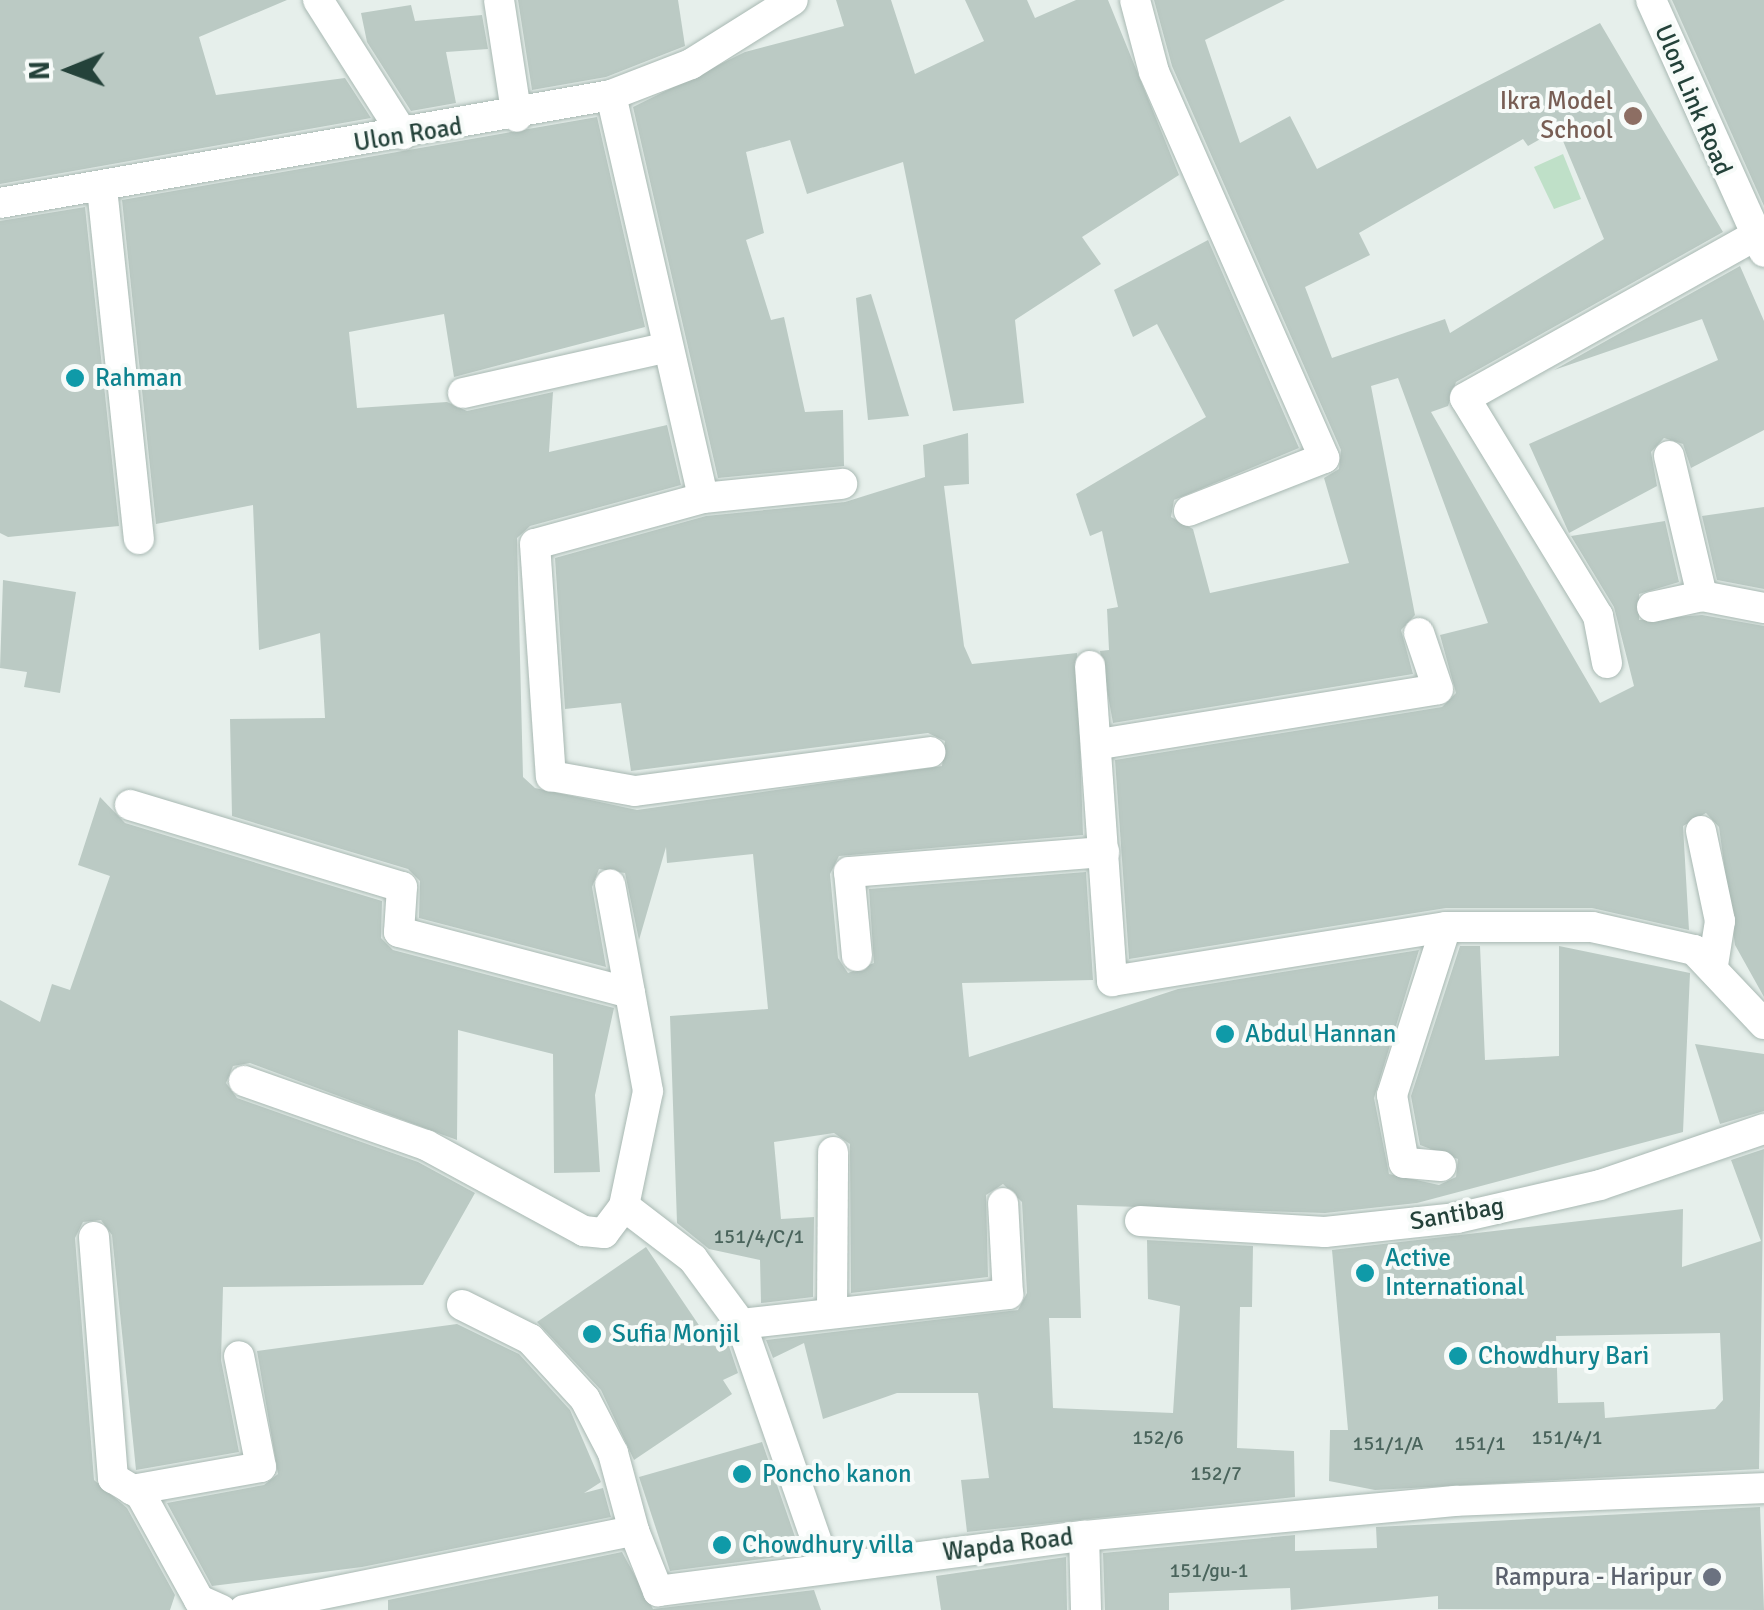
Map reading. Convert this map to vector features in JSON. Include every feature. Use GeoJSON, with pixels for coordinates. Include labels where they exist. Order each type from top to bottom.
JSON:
{"type":"FeatureCollection","features":[{"type":"Feature","properties":{"kind":"street"},"geometry":{"type":"LineString","coordinates":[[318,0],[403,134]]}},
{"type":"Feature","properties":{"kind":"street"},"geometry":{"type":"LineString","coordinates":[[499,0],[518,117]]}},
{"type":"Feature","properties":{"kind":"street","name":"Ulon Road"},"geometry":{"type":"LineString","coordinates":[[0,204],[518,117],[611,95],[691,64],[793,0]]}},
{"type":"Feature","properties":{"kind":"street"},"geometry":{"type":"LineString","coordinates":[[1135,0],[1154,72],[1324,458],[1189,511]]}},
{"type":"Feature","properties":{"kind":"street","name":"Ulon Link Road"},"geometry":{"type":"LineString","coordinates":[[1651,0],[1760,244]]}},
{"type":"Feature","properties":{"kind":"street"},"geometry":{"type":"LineString","coordinates":[[611,95],[703,498]]}},
{"type":"Feature","properties":{"kind":"street"},"geometry":{"type":"LineString","coordinates":[[102,188],[139,539]]}},
{"type":"Feature","properties":{"kind":"street"},"geometry":{"type":"LineString","coordinates":[[1607,663],[1598,616],[1465,398],[1760,244]]}},
{"type":"Feature","properties":{"kind":"street"},"geometry":{"type":"LineString","coordinates":[[463,393],[668,347]]}},
{"type":"Feature","properties":{"kind":"street"},"geometry":{"type":"LineString","coordinates":[[1669,456],[1702,596]]}},
{"type":"Feature","properties":{"kind":"street"},"geometry":{"type":"LineString","coordinates":[[842,484],[703,498],[535,544],[551,776],[635,791],[930,752]]}},
{"type":"Feature","properties":{"kind":"street"},"geometry":{"type":"LineString","coordinates":[[1652,607],[1702,596],[1764,608]]}},
{"type":"Feature","properties":{"kind":"street"},"geometry":{"type":"LineString","coordinates":[[1100,744],[1438,689],[1419,633]]}},
{"type":"Feature","properties":{"kind":"street"},"geometry":{"type":"LineString","coordinates":[[1090,666],[1100,744],[1112,982],[1446,926],[1592,927],[1694,950],[1713,965],[1764,1024]]}},
{"type":"Feature","properties":{"kind":"street"},"geometry":{"type":"LineString","coordinates":[[130,805],[402,887],[399,932],[630,993]]}},
{"type":"Feature","properties":{"kind":"street"},"geometry":{"type":"LineString","coordinates":[[1701,832],[1720,921],[1713,965]]}},
{"type":"Feature","properties":{"kind":"street"},"geometry":{"type":"LineString","coordinates":[[857,956],[848,872],[1104,852]]}},
{"type":"Feature","properties":{"kind":"street"},"geometry":{"type":"LineString","coordinates":[[244,1081],[426,1145],[584,1231],[604,1233],[624,1206],[648,1091],[610,884]]}},
{"type":"Feature","properties":{"kind":"street","name":"Santibag"},"geometry":{"type":"LineString","coordinates":[[1441,1166],[1404,1163],[1392,1096],[1446,926]]}},
{"type":"Feature","properties":{"kind":"street","name":"Santibag"},"geometry":{"type":"LineString","coordinates":[[1140,1221],[1326,1232],[1457,1218],[1600,1185],[1764,1129]]}},
{"type":"Feature","properties":{"kind":"street"},"geometry":{"type":"LineString","coordinates":[[832,1312],[833,1152]]}},
{"type":"Feature","properties":{"kind":"street"},"geometry":{"type":"LineString","coordinates":[[741,1324],[1008,1294],[1003,1203]]}},
{"type":"Feature","properties":{"kind":"street"},"geometry":{"type":"LineString","coordinates":[[624,1206],[693,1259],[741,1324],[824,1563]]}},
{"type":"Feature","properties":{"kind":"street"},"geometry":{"type":"LineString","coordinates":[[94,1237],[113,1478],[132,1490],[199,1600],[220,1610]]}},
{"type":"Feature","properties":{"kind":"street"},"geometry":{"type":"LineString","coordinates":[[244,1610],[634,1530],[613,1452],[584,1399],[530,1339],[462,1305]]}},
{"type":"Feature","properties":{"kind":"street"},"geometry":{"type":"LineString","coordinates":[[132,1490],[262,1466],[239,1356]]}},
{"type":"Feature","properties":{"kind":"street","name":"Wapda Road"},"geometry":{"type":"LineString","coordinates":[[634,1530],[658,1591],[824,1563],[841,1569],[1084,1536],[1455,1501],[1764,1488]]}},
{"type":"Feature","properties":{"kind":"street"},"geometry":{"type":"LineString","coordinates":[[1084,1536],[1086,1610]]}},
{"type":"Feature","properties":{"kind":"green space"},"geometry":{"type":"Polygon","coordinates":[[[1563,154],[1581,199],[1554,209],[1534,167],[1563,154]]]}},
{"type":"Feature","properties":{"kind":"building"},"geometry":{"type":"Polygon","coordinates":[[[0,0],[287,0],[199,37],[216,95],[345,78],[371,118],[0,184],[0,0]]]}},
{"type":"Feature","properties":{"kind":"building"},"geometry":{"type":"Polygon","coordinates":[[[518,0],[678,0],[685,46],[606,77],[532,90],[518,0]]]}},
{"type":"Feature","properties":{"kind":"building"},"geometry":{"type":"Polygon","coordinates":[[[836,0],[891,0],[915,74],[984,41],[965,0],[1027,0],[1035,18],[1076,0],[1108,0],[1179,175],[1082,237],[1101,264],[1015,320],[1024,403],[953,411],[903,162],[807,194],[790,140],[746,152],[764,233],[746,240],[771,320],[784,317],[805,412],[843,410],[844,466],[718,478],[633,107],[745,52],[844,26],[836,0]]]}},
{"type":"Feature","properties":{"kind":"building"},"geometry":{"type":"Polygon","coordinates":[[[1154,0],[1285,0],[1205,40],[1240,143],[1290,116],[1317,169],[1600,23],[1723,232],[1456,382],[1448,406],[1431,412],[1600,703],[1634,686],[1614,607],[1571,536],[1665,521],[1679,582],[1639,594],[1639,620],[1702,615],[1764,626],[1764,997],[1735,945],[1719,827],[1706,813],[1683,826],[1689,930],[1592,908],[1446,908],[1129,959],[1115,760],[1442,707],[1456,693],[1440,635],[1488,623],[1398,378],[1371,386],[1415,615],[1401,630],[1413,674],[1113,723],[1100,651],[1109,650],[1107,609],[1118,607],[1102,531],[1090,536],[1076,494],[1206,417],[1157,324],[1133,337],[1114,290],[1208,240],[1299,448],[1174,500],[1171,517],[1193,529],[1210,593],[1349,563],[1324,478],[1339,469],[1341,450],[1172,66],[1154,0]],[[1558,129],[1528,146],[1523,139],[1359,233],[1370,255],[1305,287],[1332,358],[1445,319],[1450,333],[1604,239],[1558,129]]]}},
{"type":"Feature","properties":{"kind":"building"},"geometry":{"type":"Polygon","coordinates":[[[1672,0],[1764,0],[1764,206],[1672,0]]]}},
{"type":"Feature","properties":{"kind":"building"},"geometry":{"type":"Polygon","coordinates":[[[411,5],[415,21],[482,15],[488,49],[446,52],[456,103],[411,111],[367,42],[361,13],[411,5]]]}},
{"type":"Feature","properties":{"kind":"building"},"geometry":{"type":"Polygon","coordinates":[[[597,117],[645,327],[454,377],[444,314],[349,332],[357,408],[447,402],[467,411],[553,392],[549,452],[667,425],[681,485],[530,526],[517,538],[523,777],[535,788],[637,810],[942,766],[945,741],[928,733],[631,771],[621,703],[565,709],[555,558],[706,516],[845,502],[925,477],[923,445],[968,433],[969,484],[944,486],[964,646],[972,664],[1077,653],[1083,835],[839,856],[830,874],[838,958],[848,973],[874,963],[869,889],[1086,872],[1093,980],[962,983],[969,1057],[1178,989],[1419,950],[1374,1098],[1389,1174],[1439,1185],[1456,1177],[1458,1159],[1420,1145],[1411,1096],[1460,946],[1480,946],[1485,1060],[1559,1056],[1559,946],[1690,973],[1683,1132],[1417,1203],[1325,1213],[1077,1205],[1081,1318],[1049,1318],[1053,1408],[1173,1413],[1180,1306],[1148,1299],[1147,1240],[1253,1246],[1252,1307],[1240,1307],[1237,1448],[1294,1451],[1295,1497],[967,1532],[961,1480],[989,1478],[978,1393],[897,1393],[823,1419],[804,1343],[773,1358],[766,1340],[1018,1310],[1027,1293],[1022,1202],[1003,1184],[986,1195],[988,1277],[851,1293],[850,1144],[834,1133],[774,1142],[781,1219],[814,1217],[813,1297],[761,1303],[760,1260],[709,1249],[677,1223],[670,1016],[768,1009],[753,854],[667,863],[666,847],[639,940],[625,873],[599,869],[592,887],[606,967],[419,918],[420,881],[408,869],[232,816],[230,719],[325,718],[320,633],[259,650],[253,505],[156,524],[122,200],[597,117]]]}},
{"type":"Feature","properties":{"kind":"building"},"geometry":{"type":"Polygon","coordinates":[[[85,207],[119,526],[8,537],[0,533],[0,221],[85,207]]]}},
{"type":"Feature","properties":{"kind":"building"},"geometry":{"type":"Polygon","coordinates":[[[1740,266],[1764,321],[1764,430],[1691,468],[1683,444],[1664,438],[1651,452],[1657,486],[1569,533],[1529,444],[1718,360],[1702,319],[1554,370],[1740,266]]]}},
{"type":"Feature","properties":{"kind":"building"},"geometry":{"type":"Polygon","coordinates":[[[871,294],[909,416],[868,420],[856,298],[871,294]]]}},
{"type":"Feature","properties":{"kind":"building"},"geometry":{"type":"Polygon","coordinates":[[[1764,507],[1764,589],[1717,580],[1702,516],[1764,507]]]}},
{"type":"Feature","properties":{"kind":"building"},"geometry":{"type":"Polygon","coordinates":[[[3,580],[76,592],[60,693],[24,687],[27,672],[0,668],[3,580]]]}},
{"type":"Feature","properties":{"kind":"building"},"geometry":{"type":"Polygon","coordinates":[[[100,797],[125,823],[382,901],[381,938],[393,950],[614,1008],[595,1095],[600,1172],[554,1173],[553,1054],[458,1030],[457,1140],[250,1063],[233,1066],[226,1083],[237,1098],[418,1162],[475,1193],[423,1285],[223,1287],[221,1360],[239,1452],[136,1470],[112,1235],[101,1220],[83,1222],[75,1238],[94,1480],[127,1508],[175,1595],[170,1610],[0,1610],[0,1000],[40,1022],[52,984],[70,990],[110,876],[78,865],[100,797]]]}},
{"type":"Feature","properties":{"kind":"building"},"geometry":{"type":"Polygon","coordinates":[[[1695,1044],[1764,1054],[1764,1111],[1720,1124],[1695,1044]]]}},
{"type":"Feature","properties":{"kind":"building"},"geometry":{"type":"Polygon","coordinates":[[[1764,1149],[1759,1469],[1375,1490],[1329,1481],[1330,1430],[1348,1430],[1332,1250],[1683,1209],[1682,1267],[1761,1241],[1731,1160],[1764,1149]],[[1720,1333],[1556,1336],[1558,1403],[1604,1402],[1605,1418],[1715,1409],[1723,1400],[1720,1333]]]}},
{"type":"Feature","properties":{"kind":"building"},"geometry":{"type":"Polygon","coordinates":[[[646,1247],[709,1340],[725,1334],[738,1373],[723,1380],[732,1394],[634,1460],[601,1390],[537,1322],[646,1247]]]}},
{"type":"Feature","properties":{"kind":"building"},"geometry":{"type":"Polygon","coordinates":[[[457,1324],[519,1354],[570,1410],[601,1482],[584,1493],[603,1488],[611,1517],[362,1567],[212,1586],[167,1503],[264,1485],[278,1474],[257,1351],[457,1324]]]}},
{"type":"Feature","properties":{"kind":"building"},"geometry":{"type":"Polygon","coordinates":[[[762,1442],[801,1554],[670,1571],[639,1477],[762,1442]]]}},
{"type":"Feature","properties":{"kind":"building"},"geometry":{"type":"Polygon","coordinates":[[[1760,1507],[1764,1610],[1438,1609],[1438,1596],[1291,1610],[1290,1588],[1169,1593],[1169,1610],[1105,1610],[1103,1553],[1295,1535],[1295,1551],[1377,1548],[1376,1527],[1760,1507]]]}},
{"type":"Feature","properties":{"kind":"building"},"geometry":{"type":"Polygon","coordinates":[[[622,1552],[653,1609],[814,1590],[821,1610],[388,1610],[388,1600],[622,1552]]]}},
{"type":"Feature","properties":{"kind":"building"},"geometry":{"type":"Polygon","coordinates":[[[1066,1557],[1067,1610],[941,1610],[936,1576],[1066,1557]]]}},
{"type":"Feature","properties":{"kind":"place","name":"Ikra Model School"},"geometry":{"type":"Point","coordinates":[1633,116]}},
{"type":"Feature","properties":{"kind":"place","name":"Rahman"},"geometry":{"type":"Point","coordinates":[75,378]}},
{"type":"Feature","properties":{"kind":"place","name":"Abdul Hannan"},"geometry":{"type":"Point","coordinates":[1225,1034]}},
{"type":"Feature","properties":{"kind":"place","name":"Active International"},"geometry":{"type":"Point","coordinates":[1365,1273]}},
{"type":"Feature","properties":{"kind":"place","name":"Sufia Monjil"},"geometry":{"type":"Point","coordinates":[592,1334]}},
{"type":"Feature","properties":{"kind":"place","name":"Chowdhury Bari"},"geometry":{"type":"Point","coordinates":[1458,1356]}},
{"type":"Feature","properties":{"kind":"place","name":"Poncho kanon"},"geometry":{"type":"Point","coordinates":[742,1474]}},
{"type":"Feature","properties":{"kind":"place","name":"Chowdhury villa"},"geometry":{"type":"Point","coordinates":[722,1545]}},
{"type":"Feature","properties":{"kind":"place","name":"Rampura - Haripur"},"geometry":{"type":"Point","coordinates":[1712,1577]}}]}
